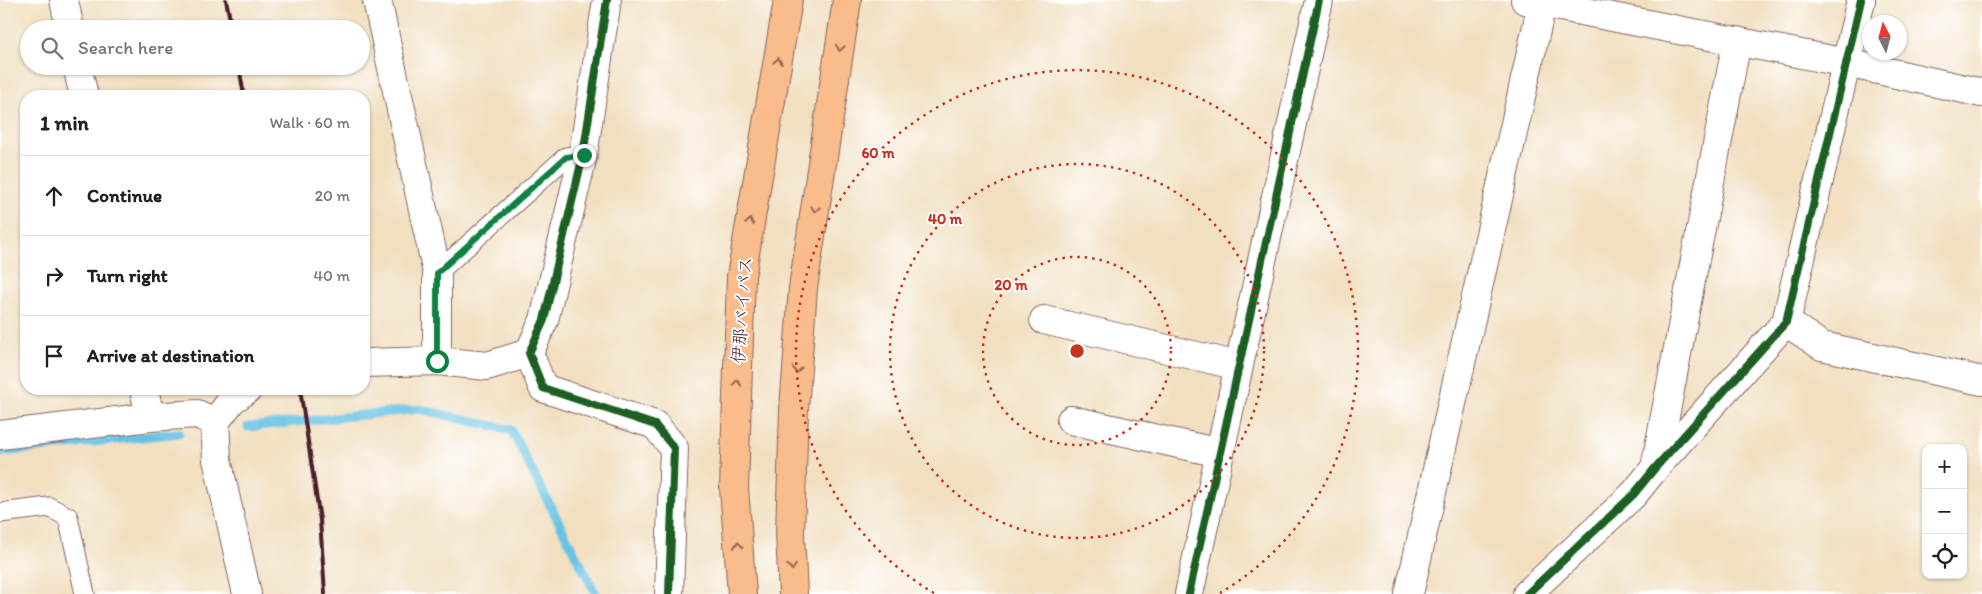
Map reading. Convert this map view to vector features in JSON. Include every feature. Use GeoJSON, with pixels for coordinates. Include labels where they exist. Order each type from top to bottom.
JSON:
{"type":"FeatureCollection","features":[{"type":"Feature","properties":{"kind":"highway","name":"伊那バイパス"},"geometry":{"type":"LineString","coordinates":[[742,594],[734,488],[740,277],[788,0]]}},
{"type":"Feature","properties":{"kind":"highway"},"geometry":{"type":"LineString","coordinates":[[793,594],[790,533],[793,447],[803,288],[847,0]]}},
{"type":"Feature","properties":{"kind":"street"},"geometry":{"type":"LineString","coordinates":[[64,0],[68,20]]}},
{"type":"Feature","properties":{"kind":"street"},"geometry":{"type":"LineString","coordinates":[[377,0],[437,273],[437,361]]}},
{"type":"Feature","properties":{"kind":"street"},"geometry":{"type":"LineString","coordinates":[[607,0],[584,155],[544,320],[529,353],[543,388],[655,425],[674,448],[669,594]]}},
{"type":"Feature","properties":{"kind":"street"},"geometry":{"type":"LineString","coordinates":[[1189,594],[1319,0]]}},
{"type":"Feature","properties":{"kind":"street"},"geometry":{"type":"LineString","coordinates":[[1528,594],[1634,494],[1786,322],[1861,0]]}},
{"type":"Feature","properties":{"kind":"street"},"geometry":{"type":"LineString","coordinates":[[1409,594],[1533,2],[1847,63],[1982,94]]}},
{"type":"Feature","properties":{"kind":"street"},"geometry":{"type":"LineString","coordinates":[[1655,468],[1737,41]]}},
{"type":"Feature","properties":{"kind":"street"},"geometry":{"type":"LineString","coordinates":[[80,75],[83,90]]}},
{"type":"Feature","properties":{"kind":"street"},"geometry":{"type":"LineString","coordinates":[[1044,320],[1239,366]]}},
{"type":"Feature","properties":{"kind":"street"},"geometry":{"type":"LineString","coordinates":[[1786,322],[1822,346],[1982,381]]}},
{"type":"Feature","properties":{"kind":"street"},"geometry":{"type":"LineString","coordinates":[[370,363],[437,361],[487,366],[529,353]]}},
{"type":"Feature","properties":{"kind":"street"},"geometry":{"type":"LineString","coordinates":[[145,395],[150,417]]}},
{"type":"Feature","properties":{"kind":"street"},"geometry":{"type":"LineString","coordinates":[[239,395],[232,400],[215,422],[217,459],[247,594]]}},
{"type":"Feature","properties":{"kind":"street"},"geometry":{"type":"LineString","coordinates":[[0,436],[150,417],[197,414],[215,422]]}},
{"type":"Feature","properties":{"kind":"street"},"geometry":{"type":"LineString","coordinates":[[1071,420],[1220,453]]}},
{"type":"Feature","properties":{"kind":"lane"},"geometry":{"type":"LineString","coordinates":[[437,273],[566,157],[584,155]]}},
{"type":"Feature","properties":{"kind":"lane"},"geometry":{"type":"LineString","coordinates":[[0,513],[49,507],[68,517],[84,594]]}},
{"type":"Feature","properties":{"kind":"waterway"},"geometry":{"type":"LineString","coordinates":[[248,427],[419,409],[511,430],[596,594]]}},
{"type":"Feature","properties":{"kind":"waterway"},"geometry":{"type":"LineString","coordinates":[[0,452],[179,433]]}},
{"type":"Feature","properties":{"kind":"railway"},"geometry":{"type":"LineString","coordinates":[[226,0],[230,20]]}},
{"type":"Feature","properties":{"kind":"railway"},"geometry":{"type":"LineString","coordinates":[[240,75],[243,90]]}},
{"type":"Feature","properties":{"kind":"railway"},"geometry":{"type":"LineString","coordinates":[[301,395],[320,520],[325,594]]}},
{"type":"Feature","properties":{"kind":"cycle path"},"geometry":{"type":"LineString","coordinates":[[607,0],[583,155],[544,320],[529,353],[543,388],[655,425],[674,448],[669,594]]}},
{"type":"Feature","properties":{"kind":"cycle path"},"geometry":{"type":"LineString","coordinates":[[1189,594],[1319,0]]}},
{"type":"Feature","properties":{"kind":"cycle path"},"geometry":{"type":"LineString","coordinates":[[1527,594],[1634,494],[1786,322],[1861,0]]}},
{"type":"Feature","properties":{"kind":"route"},"geometry":{"type":"LineString","coordinates":[[437,361],[437,273],[566,157],[584,155]]}}]}
